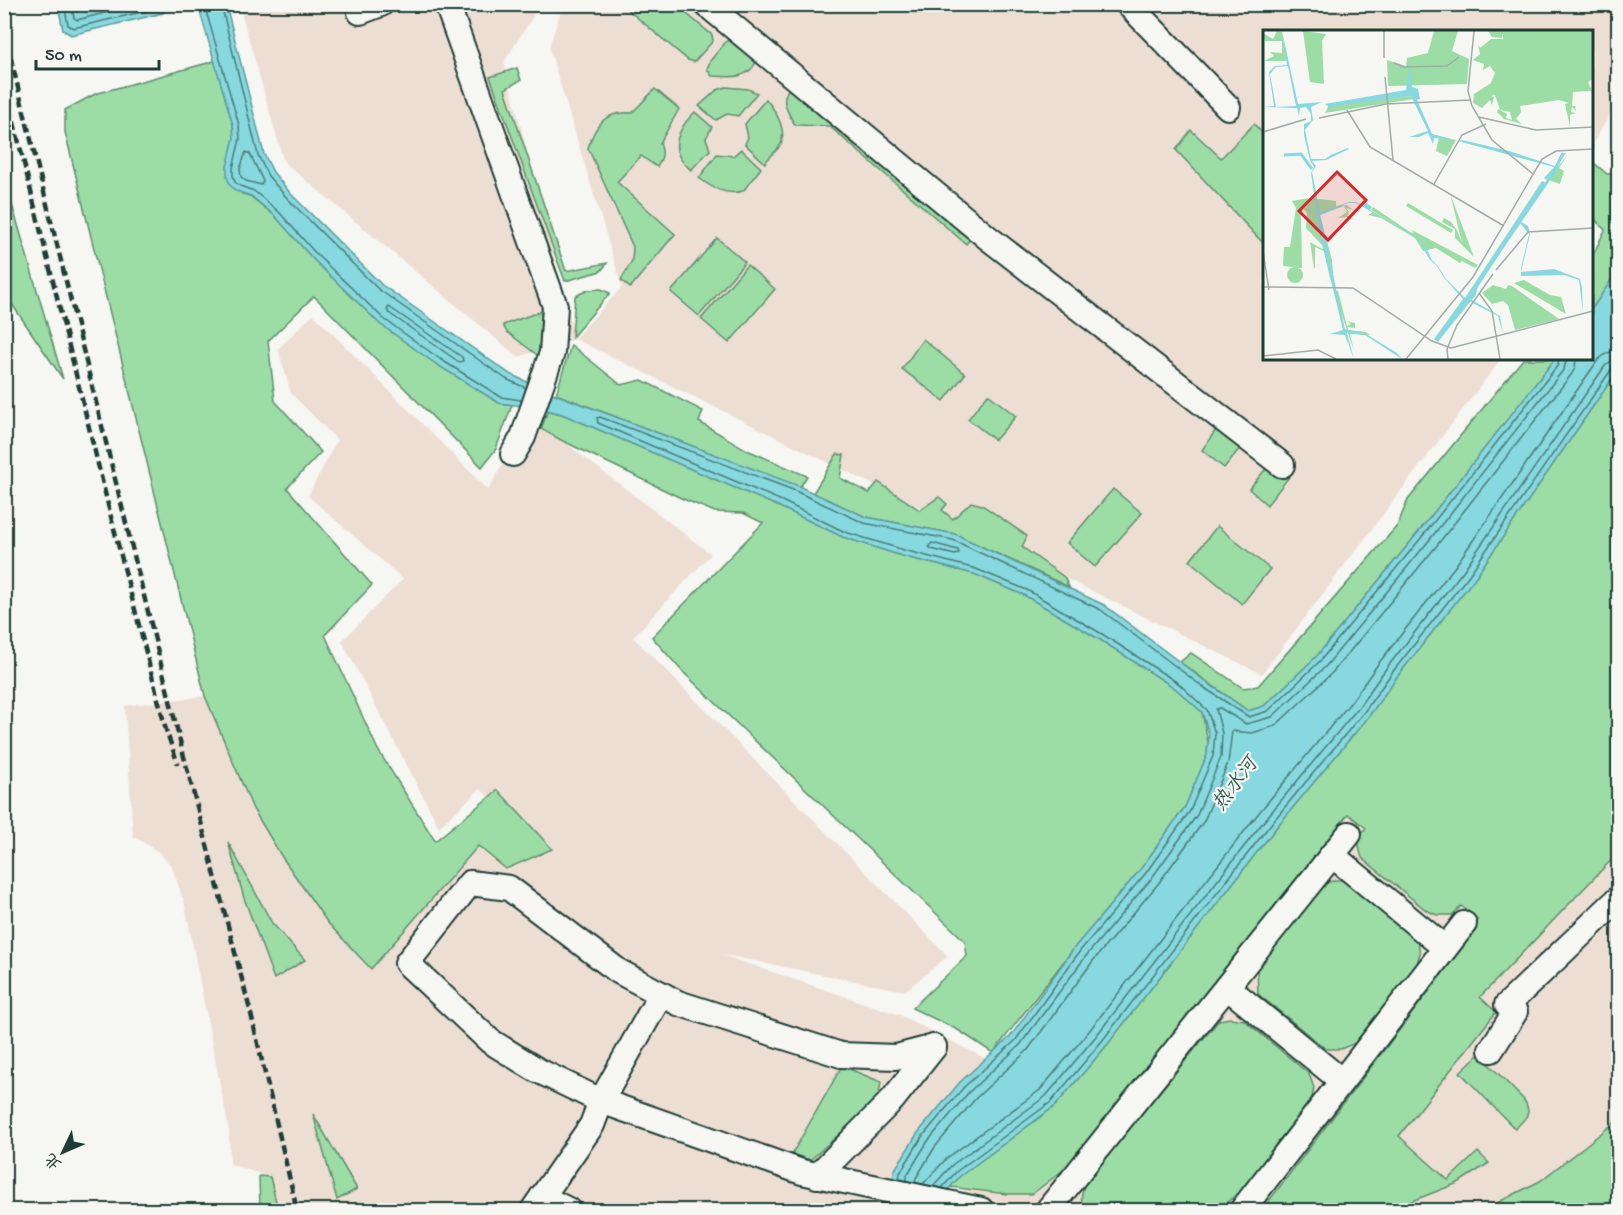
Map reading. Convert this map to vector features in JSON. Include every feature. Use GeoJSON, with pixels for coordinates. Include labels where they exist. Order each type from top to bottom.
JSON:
{"type":"FeatureCollection","features":[{"type":"Feature","properties":{"kind":"street"},"geometry":{"type":"LineString","coordinates":[[447,4],[555,306],[552,353],[523,437],[513,454]]}},
{"type":"Feature","properties":{"kind":"street"},"geometry":{"type":"LineString","coordinates":[[706,4],[987,237],[1282,465]]}},
{"type":"Feature","properties":{"kind":"street"},"geometry":{"type":"LineString","coordinates":[[1128,4],[1228,107]]}},
{"type":"Feature","properties":{"kind":"street"},"geometry":{"type":"LineString","coordinates":[[1048,1210],[1349,834]]}},
{"type":"Feature","properties":{"kind":"street"},"geometry":{"type":"LineString","coordinates":[[1332,855],[1445,948]]}},
{"type":"Feature","properties":{"kind":"street"},"geometry":{"type":"LineString","coordinates":[[817,1176],[893,1099],[934,1047],[896,1057],[841,1055],[678,1003],[618,971],[509,888],[470,883],[407,963],[490,1041],[537,1070],[601,1101],[817,1176],[981,1210]]}},
{"type":"Feature","properties":{"kind":"street"},"geometry":{"type":"LineString","coordinates":[[1491,1050],[1515,1012],[1507,1005],[1618,899]]}},
{"type":"Feature","properties":{"kind":"street"},"geometry":{"type":"LineString","coordinates":[[1242,1210],[1464,924]]}},
{"type":"Feature","properties":{"kind":"street"},"geometry":{"type":"LineString","coordinates":[[1227,987],[1342,1081]]}},
{"type":"Feature","properties":{"kind":"street"},"geometry":{"type":"LineString","coordinates":[[568,1210],[538,1204],[592,1125],[601,1101],[661,994]]}},
{"type":"Feature","properties":{"kind":"shaded area"},"geometry":{"type":"Polygon","coordinates":[[[239,5],[540,5],[504,62],[575,338],[622,287],[549,47],[563,5],[1618,5],[1618,101],[1593,143],[1593,30],[1263,30],[1263,360],[1500,360],[1262,674],[575,339],[518,357],[284,162],[239,5]]]}},
{"type":"Feature","properties":{"kind":"shaded area"},"geometry":{"type":"Polygon","coordinates":[[[313,314],[488,490],[530,416],[711,554],[633,637],[948,956],[905,991],[719,954],[900,1015],[986,1059],[960,1082],[884,1210],[278,1210],[270,1177],[230,1164],[229,1131],[185,905],[172,867],[159,852],[133,836],[125,706],[205,696],[253,809],[282,857],[478,846],[550,849],[480,789],[439,827],[342,641],[403,579],[308,496],[337,440],[291,393],[278,349],[313,314]]]}},
{"type":"Feature","properties":{"kind":"shaded area"},"geometry":{"type":"Polygon","coordinates":[[[1348,814],[1520,955],[1618,853],[1618,1210],[949,1210],[964,1189],[1007,1194],[1348,814]]]}},
{"type":"Feature","properties":{"kind":"green space"},"geometry":{"type":"Polygon","coordinates":[[[622,5],[676,5],[712,35],[713,41],[694,62],[688,60],[622,5]]]}},
{"type":"Feature","properties":{"kind":"green space"},"geometry":{"type":"Polygon","coordinates":[[[729,38],[738,40],[756,62],[753,68],[743,75],[712,76],[707,69],[710,61],[729,38]]]}},
{"type":"Feature","properties":{"kind":"green space"},"geometry":{"type":"Polygon","coordinates":[[[215,61],[233,125],[234,138],[231,151],[242,194],[250,196],[275,216],[314,260],[380,324],[436,364],[499,403],[512,405],[496,449],[482,467],[314,296],[268,341],[275,401],[321,452],[287,488],[372,585],[325,635],[378,750],[435,841],[498,790],[552,849],[506,869],[478,846],[371,969],[327,922],[282,857],[253,809],[205,696],[65,132],[65,110],[95,94],[215,61]]]}},
{"type":"Feature","properties":{"kind":"green space"},"geometry":{"type":"Polygon","coordinates":[[[517,68],[521,80],[505,89],[566,271],[607,263],[601,271],[565,281],[490,77],[517,68]]]}},
{"type":"Feature","properties":{"kind":"green space"},"geometry":{"type":"Polygon","coordinates":[[[726,87],[748,89],[757,93],[738,116],[727,114],[716,120],[699,106],[717,90],[726,87]]]}},
{"type":"Feature","properties":{"kind":"green space"},"geometry":{"type":"Polygon","coordinates":[[[790,88],[973,236],[966,244],[829,126],[795,125],[785,102],[790,88]]]}},
{"type":"Feature","properties":{"kind":"green space"},"geometry":{"type":"Polygon","coordinates":[[[655,89],[679,109],[660,143],[662,153],[660,161],[657,167],[641,156],[617,182],[675,234],[630,288],[621,280],[632,261],[633,247],[588,148],[594,132],[603,121],[615,114],[632,113],[655,89]]]}},
{"type":"Feature","properties":{"kind":"green space"},"geometry":{"type":"Polygon","coordinates":[[[766,99],[779,120],[782,138],[780,146],[765,163],[745,144],[748,137],[745,124],[766,99]]]}},
{"type":"Feature","properties":{"kind":"green space"},"geometry":{"type":"Polygon","coordinates":[[[695,112],[712,127],[706,138],[710,150],[691,170],[680,158],[677,144],[683,126],[695,112]]]}},
{"type":"Feature","properties":{"kind":"green space"},"geometry":{"type":"Polygon","coordinates":[[[1254,124],[1263,134],[1263,243],[1176,150],[1191,130],[1221,158],[1254,124]]]}},
{"type":"Feature","properties":{"kind":"green space"},"geometry":{"type":"Polygon","coordinates":[[[741,149],[761,168],[743,191],[720,190],[699,178],[717,154],[733,156],[741,149]]]}},
{"type":"Feature","properties":{"kind":"green space"},"geometry":{"type":"Polygon","coordinates":[[[1593,154],[1594,163],[1607,174],[1618,173],[1618,266],[1593,308],[1593,255],[1605,230],[1593,217],[1593,154]]]}},
{"type":"Feature","properties":{"kind":"green space"},"geometry":{"type":"Polygon","coordinates":[[[4,182],[11,201],[63,379],[5,294],[4,182]]]}},
{"type":"Feature","properties":{"kind":"green space"},"geometry":{"type":"Polygon","coordinates":[[[717,238],[745,262],[699,316],[671,292],[717,238]]]}},
{"type":"Feature","properties":{"kind":"green space"},"geometry":{"type":"Polygon","coordinates":[[[747,265],[775,289],[729,343],[701,319],[747,265]]]}},
{"type":"Feature","properties":{"kind":"green space"},"geometry":{"type":"Polygon","coordinates":[[[601,289],[610,293],[572,337],[575,296],[588,290],[601,289]]]}},
{"type":"Feature","properties":{"kind":"green space"},"geometry":{"type":"Polygon","coordinates":[[[550,308],[541,358],[506,331],[503,325],[550,308]]]}},
{"type":"Feature","properties":{"kind":"green space"},"geometry":{"type":"Polygon","coordinates":[[[923,339],[965,374],[944,401],[902,369],[923,339]]]}},
{"type":"Feature","properties":{"kind":"green space"},"geometry":{"type":"Polygon","coordinates":[[[571,345],[621,385],[642,380],[703,411],[699,422],[747,450],[807,476],[800,487],[556,394],[571,345]]]}},
{"type":"Feature","properties":{"kind":"green space"},"geometry":{"type":"Polygon","coordinates":[[[1522,360],[1554,360],[1417,534],[1316,657],[1264,706],[1248,711],[1180,662],[1191,653],[1243,688],[1258,686],[1397,526],[1408,500],[1522,360]]]}},
{"type":"Feature","properties":{"kind":"green space"},"geometry":{"type":"Polygon","coordinates":[[[1618,370],[1618,853],[1480,997],[1496,1012],[1399,1136],[1448,1180],[1478,1152],[1489,1163],[1458,1183],[1389,1210],[1262,1210],[1475,931],[1476,918],[1461,906],[1452,915],[1437,915],[1426,910],[1362,858],[1359,842],[1366,828],[1348,814],[1066,1168],[1032,1194],[1007,1194],[950,1187],[960,1176],[1055,1106],[1107,1045],[1275,829],[1369,716],[1474,579],[1618,370]]]}},
{"type":"Feature","properties":{"kind":"green space"},"geometry":{"type":"Polygon","coordinates":[[[988,394],[1016,416],[995,440],[968,419],[988,394]]]}},
{"type":"Feature","properties":{"kind":"green space"},"geometry":{"type":"Polygon","coordinates":[[[548,411],[562,414],[780,507],[843,537],[902,556],[974,574],[1024,595],[1099,639],[1175,688],[1202,712],[1208,742],[1207,755],[1185,807],[1140,870],[1075,947],[993,1053],[958,1030],[912,1008],[967,956],[965,941],[682,671],[652,637],[763,523],[743,513],[715,512],[561,440],[541,429],[548,411]]]}},
{"type":"Feature","properties":{"kind":"green space"},"geometry":{"type":"Polygon","coordinates":[[[1215,431],[1230,436],[1240,448],[1224,468],[1202,450],[1215,431]]]}},
{"type":"Feature","properties":{"kind":"green space"},"geometry":{"type":"Polygon","coordinates":[[[837,454],[844,455],[840,478],[869,493],[878,482],[920,510],[939,497],[947,504],[942,510],[953,519],[971,502],[982,505],[1027,536],[1022,547],[1064,577],[1069,587],[955,534],[866,517],[813,493],[837,454]]]}},
{"type":"Feature","properties":{"kind":"green space"},"geometry":{"type":"Polygon","coordinates":[[[1270,464],[1289,477],[1267,505],[1249,489],[1270,464]]]}},
{"type":"Feature","properties":{"kind":"green space"},"geometry":{"type":"Polygon","coordinates":[[[1113,489],[1142,513],[1095,567],[1067,543],[1113,489]]]}},
{"type":"Feature","properties":{"kind":"green space"},"geometry":{"type":"Polygon","coordinates":[[[1217,526],[1270,569],[1242,604],[1190,561],[1217,526]]]}},
{"type":"Feature","properties":{"kind":"green space"},"geometry":{"type":"Polygon","coordinates":[[[228,842],[272,923],[305,960],[274,979],[244,898],[228,842]]]}},
{"type":"Feature","properties":{"kind":"green space"},"geometry":{"type":"Polygon","coordinates":[[[1335,880],[1347,880],[1417,938],[1420,953],[1417,965],[1355,1043],[1341,1049],[1326,1049],[1258,994],[1257,968],[1324,884],[1335,880]]]}},
{"type":"Feature","properties":{"kind":"green space"},"geometry":{"type":"Polygon","coordinates":[[[1230,1018],[1244,1020],[1309,1074],[1314,1088],[1310,1105],[1244,1188],[1224,1205],[1209,1210],[1084,1210],[1081,1200],[1085,1182],[1219,1020],[1230,1018]]]}},
{"type":"Feature","properties":{"kind":"green space"},"geometry":{"type":"Polygon","coordinates":[[[1479,1054],[1527,1105],[1527,1116],[1515,1129],[1460,1072],[1479,1054]]]}},
{"type":"Feature","properties":{"kind":"green space"},"geometry":{"type":"Polygon","coordinates":[[[842,1066],[881,1082],[878,1100],[810,1160],[792,1154],[842,1066]]]}},
{"type":"Feature","properties":{"kind":"green space"},"geometry":{"type":"Polygon","coordinates":[[[313,1114],[357,1189],[337,1200],[313,1114]]]}},
{"type":"Feature","properties":{"kind":"green space"},"geometry":{"type":"Polygon","coordinates":[[[1618,1120],[1618,1210],[1483,1210],[1540,1181],[1618,1120]]]}},
{"type":"Feature","properties":{"kind":"green space"},"geometry":{"type":"Polygon","coordinates":[[[259,1176],[270,1177],[278,1210],[260,1210],[259,1176]]]}},
{"type":"Feature","properties":{"kind":"water"},"geometry":{"type":"Polygon","coordinates":[[[58,4],[171,5],[163,13],[71,35],[63,30],[58,4]]]}},
{"type":"Feature","properties":{"kind":"water","name":"热水河"},"geometry":{"type":"Polygon","coordinates":[[[198,5],[226,5],[264,154],[273,172],[291,194],[382,285],[510,374],[544,390],[796,485],[866,517],[955,534],[1104,605],[1248,711],[1264,706],[1316,657],[1417,534],[1554,360],[1593,360],[1593,308],[1618,266],[1618,370],[1474,579],[1369,716],[1275,829],[1107,1045],[1055,1106],[960,1176],[930,1210],[884,1210],[891,1200],[894,1171],[917,1134],[960,1082],[1010,1037],[1075,947],[1140,870],[1185,807],[1207,755],[1209,734],[1202,712],[1175,688],[1099,639],[1024,595],[974,574],[902,556],[843,537],[780,507],[562,414],[539,408],[499,403],[436,364],[380,324],[314,260],[275,216],[251,196],[236,191],[230,185],[227,167],[234,138],[233,125],[198,5]]]}},
{"type":"Feature","properties":{"kind":"railway"},"geometry":{"type":"LineString","coordinates":[[4,31],[182,749],[251,1014],[297,1210]]}},
{"type":"Feature","properties":{"kind":"railway"},"geometry":{"type":"LineString","coordinates":[[4,82],[111,517],[166,730],[178,764]]}}]}
